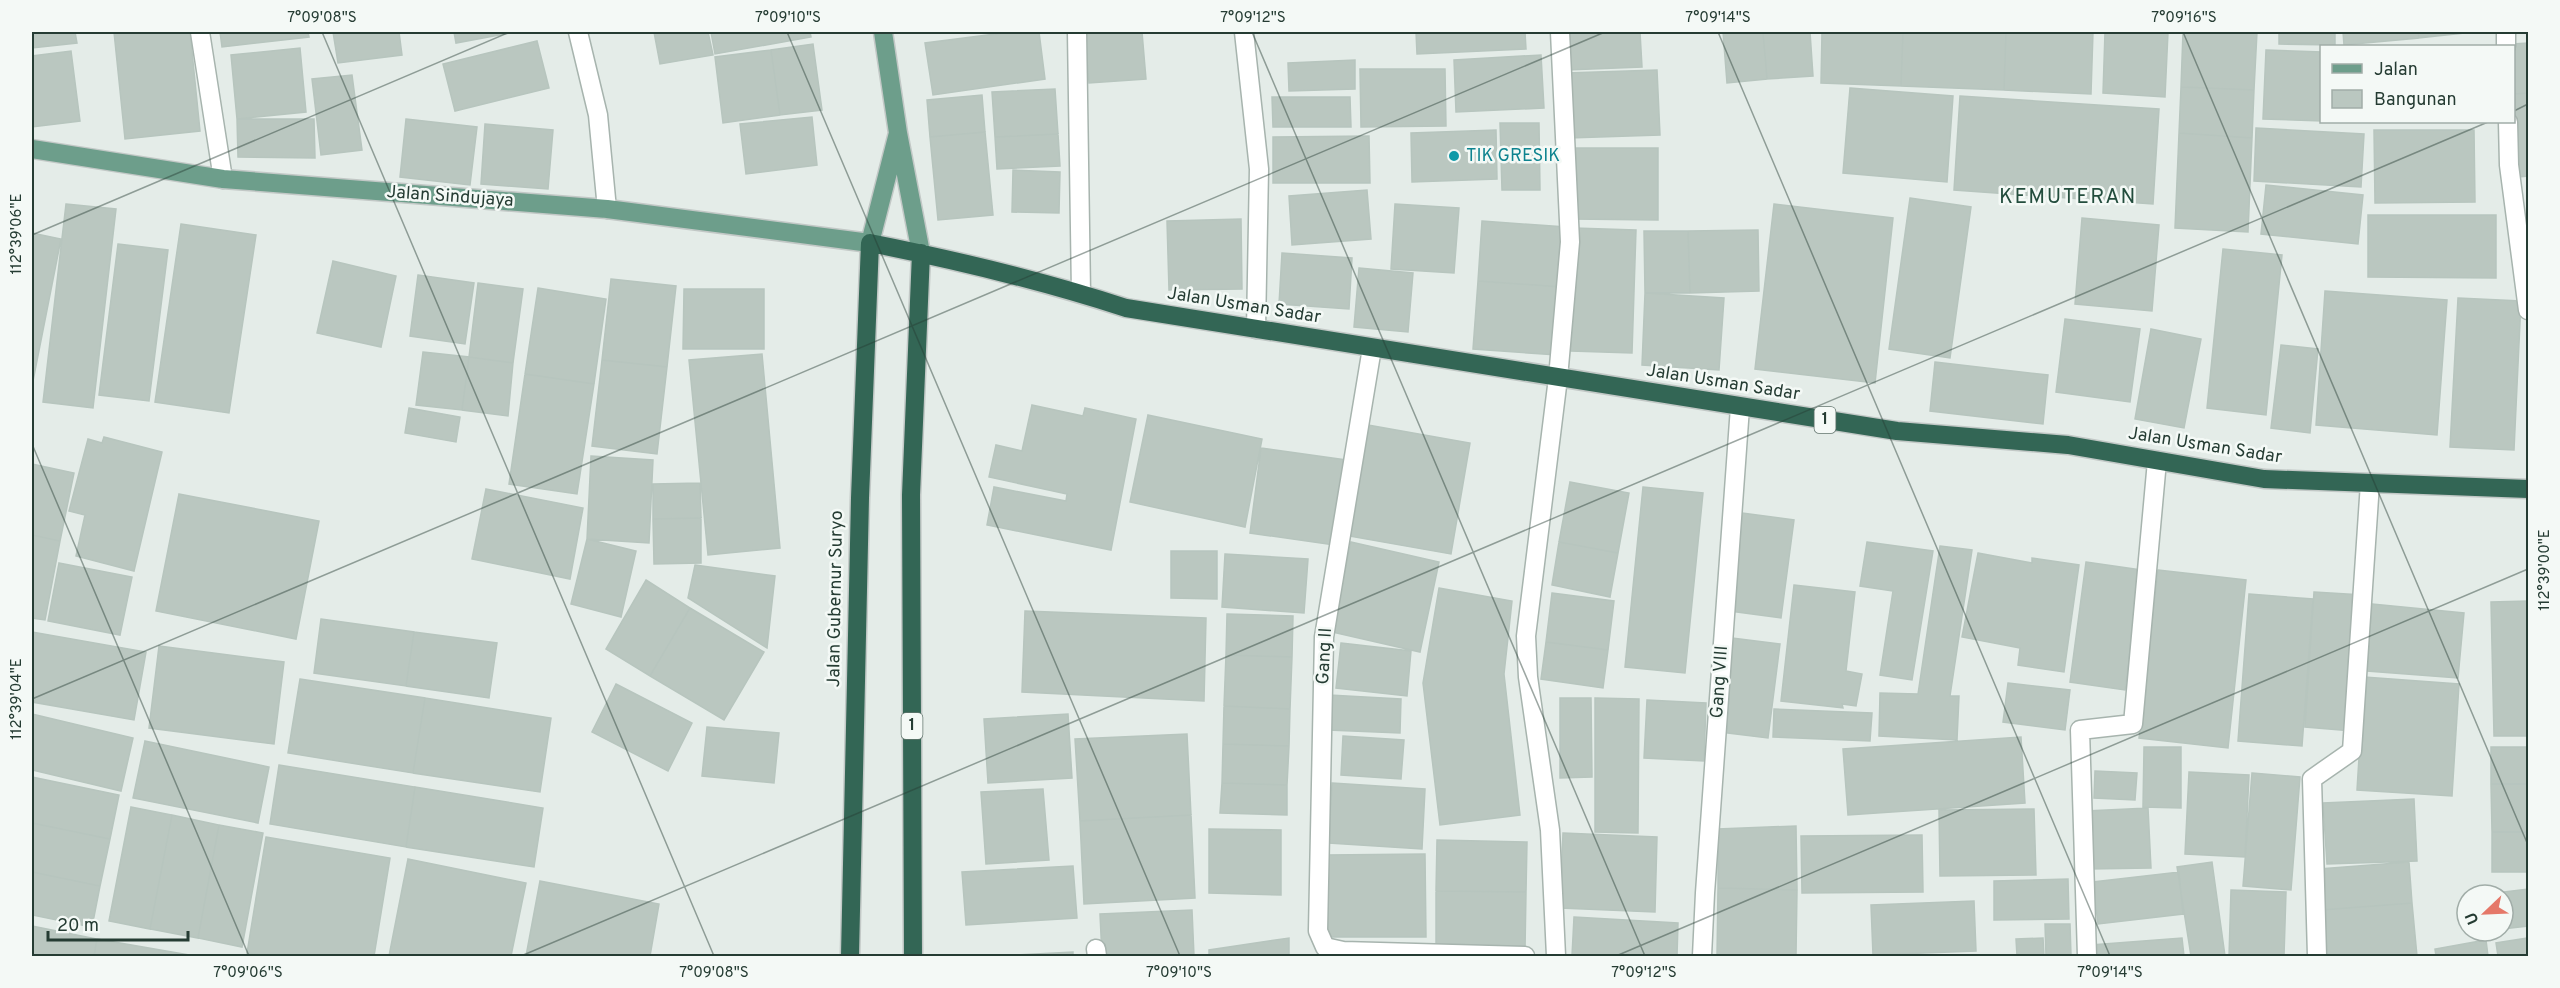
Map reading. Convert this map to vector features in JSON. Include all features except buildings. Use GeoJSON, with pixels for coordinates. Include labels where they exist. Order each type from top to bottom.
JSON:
{"type":"FeatureCollection","features":[{"type":"Feature","properties":{"kind":"highway","name":"1"},"geometry":{"type":"LineString","coordinates":[[870,243],[921,254],[910,495],[913,957]]}},
{"type":"Feature","properties":{"kind":"highway","name":"Jalan Gubernur Suryo"},"geometry":{"type":"LineString","coordinates":[[850,957],[860,498],[870,243]]}},
{"type":"Feature","properties":{"kind":"highway","name":"Jalan Usman Sadar"},"geometry":{"type":"LineString","coordinates":[[921,254],[1081,293],[1126,308],[1897,432],[2068,445],[2264,479],[2529,489]]}},
{"type":"Feature","properties":{"kind":"main road"},"geometry":{"type":"LineString","coordinates":[[883,32],[898,133],[921,254]]}},
{"type":"Feature","properties":{"kind":"main road"},"geometry":{"type":"LineString","coordinates":[[870,243],[898,133]]}},
{"type":"Feature","properties":{"kind":"main road","name":"Jalan Sindujaya"},"geometry":{"type":"LineString","coordinates":[[32,148],[223,179],[607,208],[870,243]]}},
{"type":"Feature","properties":{"kind":"street"},"geometry":{"type":"LineString","coordinates":[[200,32],[223,179]]}},
{"type":"Feature","properties":{"kind":"street"},"geometry":{"type":"LineString","coordinates":[[578,32],[598,115],[607,208]]}},
{"type":"Feature","properties":{"kind":"street"},"geometry":{"type":"LineString","coordinates":[[1077,32],[1081,293]]}},
{"type":"Feature","properties":{"kind":"street"},"geometry":{"type":"LineString","coordinates":[[1244,32],[1259,170],[1256,329]]}},
{"type":"Feature","properties":{"kind":"street"},"geometry":{"type":"LineString","coordinates":[[1556,957],[1550,830],[1528,676],[1526,636],[1558,378],[1570,243],[1560,32]]}},
{"type":"Feature","properties":{"kind":"street"},"geometry":{"type":"LineString","coordinates":[[2508,123],[2509,165],[2529,310]]}},
{"type":"Feature","properties":{"kind":"street","name":"Gang II"},"geometry":{"type":"LineString","coordinates":[[1343,954],[1325,947],[1318,931],[1324,637],[1372,348]]}},
{"type":"Feature","properties":{"kind":"street","name":"Gang VIII"},"geometry":{"type":"LineString","coordinates":[[1702,957],[1740,407]]}},
{"type":"Feature","properties":{"kind":"street"},"geometry":{"type":"LineString","coordinates":[[2086,957],[2079,730],[2133,724],[2157,461]]}},
{"type":"Feature","properties":{"kind":"street"},"geometry":{"type":"LineString","coordinates":[[2317,957],[2312,779],[2352,751],[2370,483]]}},
{"type":"Feature","properties":{"kind":"street"},"geometry":{"type":"LineString","coordinates":[[1343,954],[1525,957]]}},
{"type":"Feature","properties":{"kind":"place","name":"TIK GRESIK"},"geometry":{"type":"Point","coordinates":[1454,156]}},
{"type":"Feature","properties":{"kind":"district","name":"KEMUTERAN"},"geometry":{"type":"Point","coordinates":[2068,197]}}]}
